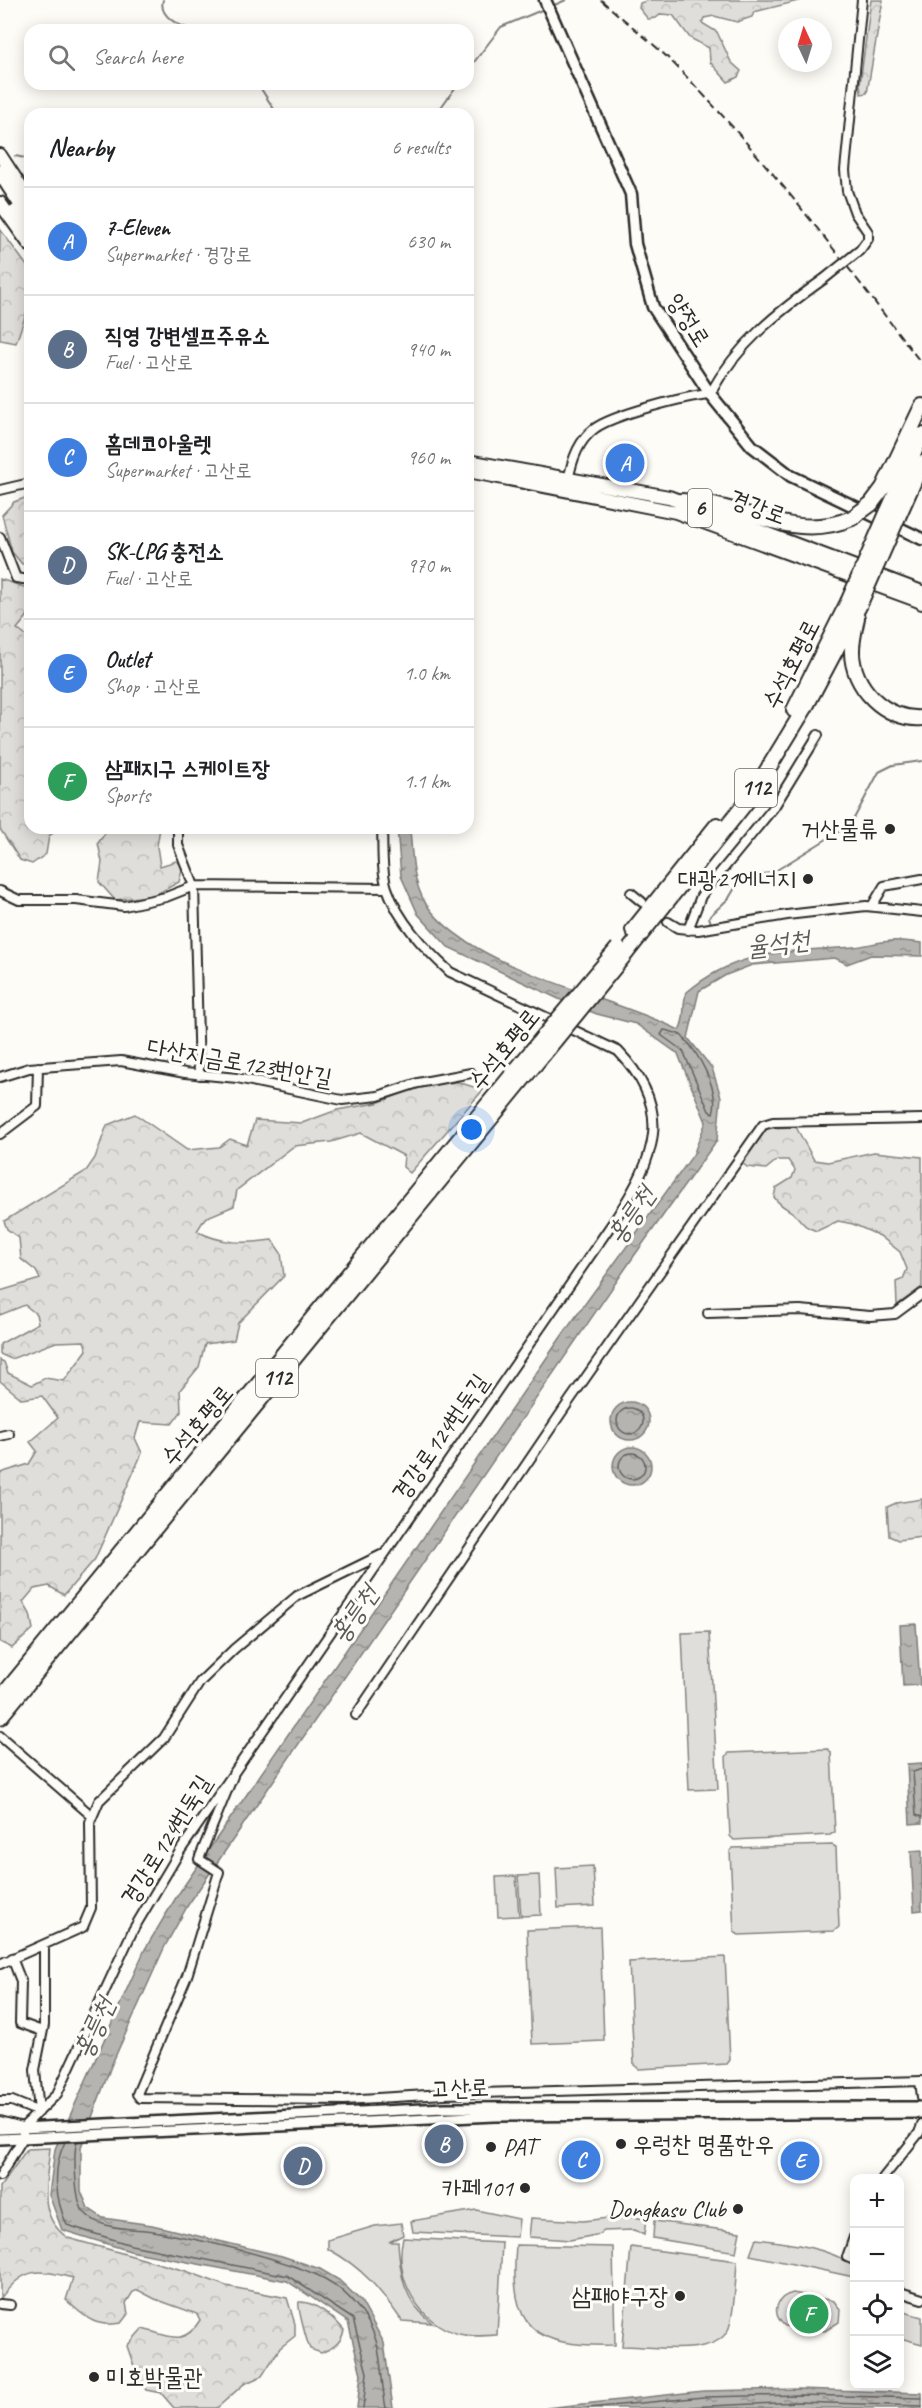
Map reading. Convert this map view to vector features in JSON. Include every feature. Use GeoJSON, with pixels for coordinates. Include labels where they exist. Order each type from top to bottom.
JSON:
{"type":"FeatureCollection","features":[{"type":"Feature","properties":{"kind":"highway"},"geometry":{"type":"LineString","coordinates":[[0,172],[24,209]]}},
{"type":"Feature","properties":{"kind":"highway"},"geometry":{"type":"LineString","coordinates":[[0,188],[24,224]]}},
{"type":"Feature","properties":{"kind":"highway"},"geometry":{"type":"LineString","coordinates":[[681,501],[700,501],[799,528],[827,526],[852,518],[870,504],[883,488],[922,406]]}},
{"type":"Feature","properties":{"kind":"highway","name":"수석호평로"},"geometry":{"type":"LineString","coordinates":[[0,1699],[752,795],[806,708],[893,515],[922,435]]}},
{"type":"Feature","properties":{"kind":"highway","name":"수석호평로"},"geometry":{"type":"LineString","coordinates":[[893,515],[922,463]]}},
{"type":"Feature","properties":{"kind":"highway"},"geometry":{"type":"LineString","coordinates":[[853,604],[852,651],[858,679],[874,700],[891,712],[903,717],[922,718]]}},
{"type":"Feature","properties":{"kind":"highway","name":"수석호평로"},"geometry":{"type":"LineString","coordinates":[[0,1717],[549,1038]]}},
{"type":"Feature","properties":{"kind":"main road","name":"양정로"},"geometry":{"type":"LineString","coordinates":[[545,0],[631,194],[635,244],[653,307],[711,393],[752,446],[791,476],[922,539]]}},
{"type":"Feature","properties":{"kind":"main road"},"geometry":{"type":"LineString","coordinates":[[0,155],[24,192]]}},
{"type":"Feature","properties":{"kind":"main road"},"geometry":{"type":"LineString","coordinates":[[0,203],[24,237]]}},
{"type":"Feature","properties":{"kind":"main road","name":"경강로"},"geometry":{"type":"LineString","coordinates":[[474,462],[568,484],[700,519],[922,602]]}},
{"type":"Feature","properties":{"kind":"main road","name":"경강로"},"geometry":{"type":"LineString","coordinates":[[474,472],[681,501],[922,592]]}},
{"type":"Feature","properties":{"kind":"street"},"geometry":{"type":"LineString","coordinates":[[568,484],[580,445],[594,429],[608,422],[687,396],[711,393],[721,374],[753,334],[860,250],[867,239],[867,232],[855,213],[847,191],[845,170],[862,0]]}},
{"type":"Feature","properties":{"kind":"street"},"geometry":{"type":"LineString","coordinates":[[0,490],[24,484]]}},
{"type":"Feature","properties":{"kind":"street"},"geometry":{"type":"LineString","coordinates":[[0,537],[16,578],[24,579]]}},
{"type":"Feature","properties":{"kind":"street"},"geometry":{"type":"LineString","coordinates":[[688,930],[701,896],[774,807],[818,735]]}},
{"type":"Feature","properties":{"kind":"street"},"geometry":{"type":"LineString","coordinates":[[178,834],[178,845],[194,886],[199,1075]]}},
{"type":"Feature","properties":{"kind":"street","name":"경강로124번둑길"},"geometry":{"type":"LineString","coordinates":[[23,2127],[57,2094],[133,1930],[180,1851],[638,1183],[649,1160],[653,1116],[648,1094],[634,1068],[618,1051],[450,972],[429,953],[398,912],[387,888],[382,834]]}},
{"type":"Feature","properties":{"kind":"street"},"geometry":{"type":"LineString","coordinates":[[872,906],[884,886],[922,879]]}},
{"type":"Feature","properties":{"kind":"street"},"geometry":{"type":"LineString","coordinates":[[0,891],[19,900],[76,900],[124,906],[166,897],[194,886],[387,888]]}},
{"type":"Feature","properties":{"kind":"street"},"geometry":{"type":"LineString","coordinates":[[631,893],[642,902]]}},
{"type":"Feature","properties":{"kind":"street"},"geometry":{"type":"LineString","coordinates":[[668,922],[688,930],[872,906],[922,912]]}},
{"type":"Feature","properties":{"kind":"street","name":"다산지금로123번안길"},"geometry":{"type":"LineString","coordinates":[[0,1077],[38,1067],[121,1061],[199,1075],[237,1078],[342,1100],[378,1096],[418,1083],[471,1073]]}},
{"type":"Feature","properties":{"kind":"street"},"geometry":{"type":"LineString","coordinates":[[0,1134],[38,1106],[38,1067]]}},
{"type":"Feature","properties":{"kind":"street"},"geometry":{"type":"LineString","coordinates":[[356,1715],[537,1448],[764,1125],[773,1122],[922,1119]]}},
{"type":"Feature","properties":{"kind":"street"},"geometry":{"type":"LineString","coordinates":[[708,1313],[800,1310],[870,1316],[895,1314],[922,1294]]}},
{"type":"Feature","properties":{"kind":"street"},"geometry":{"type":"LineString","coordinates":[[0,1964],[83,1927],[91,1908],[90,1821],[99,1801],[164,1738],[201,1682],[234,1649],[297,1596],[383,1554]]}},
{"type":"Feature","properties":{"kind":"street"},"geometry":{"type":"LineString","coordinates":[[0,1736],[92,1816]]}},
{"type":"Feature","properties":{"kind":"street"},"geometry":{"type":"LineString","coordinates":[[234,1770],[199,1859],[219,1872],[187,1976],[137,2094],[140,2098],[344,2100],[444,2094],[921,2081],[922,2097]]}},
{"type":"Feature","properties":{"kind":"street"},"geometry":{"type":"LineString","coordinates":[[0,2101],[12,2101],[39,2112],[35,2070],[42,2031],[44,1944]]}},
{"type":"Feature","properties":{"kind":"street"},"geometry":{"type":"LineString","coordinates":[[12,1958],[21,1981],[20,2023],[42,2031]]}},
{"type":"Feature","properties":{"kind":"street","name":"고산로"},"geometry":{"type":"LineString","coordinates":[[0,2129],[463,2107],[922,2107]]}},
{"type":"Feature","properties":{"kind":"street","name":"고산로"},"geometry":{"type":"LineString","coordinates":[[0,2139],[488,2116],[922,2113]]}},
{"type":"Feature","properties":{"kind":"street"},"geometry":{"type":"LineString","coordinates":[[0,2121],[23,2127],[22,2138],[0,2176]]}},
{"type":"Feature","properties":{"kind":"street"},"geometry":{"type":"LineString","coordinates":[[886,2174],[919,2133],[922,2125]]}},
{"type":"Feature","properties":{"kind":"street"},"geometry":{"type":"LineString","coordinates":[[904,2293],[922,2299]]}},
{"type":"Feature","properties":{"kind":"street"},"geometry":{"type":"LineString","coordinates":[[0,2304],[10,2305]]}},
{"type":"Feature","properties":{"kind":"green space"},"geometry":{"type":"Polygon","coordinates":[[[649,0],[802,0],[754,12],[752,17],[737,22],[714,16],[704,18],[702,23],[717,32],[731,62],[741,71],[738,77],[728,82],[710,62],[709,48],[690,38],[673,15],[661,14],[656,18],[648,19],[639,8],[640,3],[649,0]]]}},
{"type":"Feature","properties":{"kind":"green space"},"geometry":{"type":"Polygon","coordinates":[[[871,0],[883,0],[867,93],[861,94],[860,84],[871,0]]]}},
{"type":"Feature","properties":{"kind":"green space"},"geometry":{"type":"Polygon","coordinates":[[[0,229],[24,262],[24,320],[16,343],[0,340],[0,229]]]}},
{"type":"Feature","properties":{"kind":"green space"},"geometry":{"type":"Polygon","coordinates":[[[24,498],[24,564],[12,552],[2,515],[14,502],[24,498]]]}},
{"type":"Feature","properties":{"kind":"green space"},"geometry":{"type":"Polygon","coordinates":[[[0,579],[24,587],[24,620],[17,629],[24,634],[24,834],[52,834],[49,836],[46,854],[32,864],[20,860],[0,829],[0,579]]]}},
{"type":"Feature","properties":{"kind":"green space"},"geometry":{"type":"Polygon","coordinates":[[[105,834],[159,834],[157,846],[160,866],[176,861],[183,866],[179,882],[155,895],[115,900],[99,882],[102,862],[98,843],[105,834]]]}},
{"type":"Feature","properties":{"kind":"green space"},"geometry":{"type":"Polygon","coordinates":[[[458,1082],[483,1090],[410,1173],[403,1167],[404,1156],[361,1133],[331,1142],[294,1146],[237,1190],[234,1206],[205,1218],[197,1231],[224,1241],[272,1240],[281,1253],[284,1276],[238,1323],[234,1340],[205,1344],[199,1367],[180,1390],[181,1412],[172,1424],[140,1422],[135,1438],[142,1453],[95,1559],[64,1595],[49,1586],[34,1589],[23,1602],[30,1614],[33,1629],[12,1648],[0,1642],[0,1473],[29,1464],[37,1451],[30,1442],[58,1418],[42,1396],[22,1399],[0,1381],[0,1360],[4,1362],[8,1373],[32,1385],[45,1378],[64,1381],[87,1350],[84,1341],[56,1342],[11,1359],[0,1354],[0,1344],[38,1323],[36,1314],[25,1305],[0,1315],[0,1291],[40,1279],[36,1271],[21,1259],[19,1238],[7,1229],[4,1221],[86,1171],[95,1158],[107,1125],[135,1114],[187,1150],[219,1147],[230,1139],[247,1145],[255,1120],[302,1123],[337,1110],[377,1103],[421,1086],[458,1082]]]}},
{"type":"Feature","properties":{"kind":"green space"},"geometry":{"type":"Polygon","coordinates":[[[796,1127],[814,1160],[828,1162],[874,1152],[922,1157],[922,1287],[897,1305],[896,1282],[903,1279],[907,1269],[900,1252],[880,1236],[853,1224],[838,1221],[817,1231],[805,1225],[774,1197],[776,1188],[792,1178],[795,1170],[788,1160],[777,1160],[766,1169],[747,1167],[741,1162],[766,1128],[796,1127]]]}},
{"type":"Feature","properties":{"kind":"green space"},"geometry":{"type":"Polygon","coordinates":[[[922,1499],[922,1537],[898,1540],[889,1536],[887,1507],[896,1503],[922,1499]]]}},
{"type":"Feature","properties":{"kind":"green space"},"geometry":{"type":"Polygon","coordinates":[[[709,1632],[718,1789],[689,1790],[682,1633],[709,1632]]]}},
{"type":"Feature","properties":{"kind":"green space"},"geometry":{"type":"Polygon","coordinates":[[[828,1749],[831,1752],[835,1832],[830,1835],[734,1840],[730,1836],[726,1756],[729,1753],[828,1749]]]}},
{"type":"Feature","properties":{"kind":"green space"},"geometry":{"type":"Polygon","coordinates":[[[832,1845],[836,1847],[839,1927],[834,1931],[739,1935],[734,1932],[730,1851],[733,1848],[832,1845]]]}},
{"type":"Feature","properties":{"kind":"green space"},"geometry":{"type":"Polygon","coordinates":[[[593,1866],[595,1906],[558,1908],[556,1868],[593,1866]]]}},
{"type":"Feature","properties":{"kind":"green space"},"geometry":{"type":"Polygon","coordinates":[[[539,1875],[541,1915],[521,1916],[518,1876],[539,1875]]]}},
{"type":"Feature","properties":{"kind":"green space"},"geometry":{"type":"Polygon","coordinates":[[[516,1876],[519,1916],[498,1917],[496,1877],[516,1876]]]}},
{"type":"Feature","properties":{"kind":"green space"},"geometry":{"type":"Polygon","coordinates":[[[600,1927],[604,2041],[532,2044],[527,1930],[600,1927]]]}},
{"type":"Feature","properties":{"kind":"green space"},"geometry":{"type":"Polygon","coordinates":[[[725,1957],[730,2060],[727,2064],[639,2069],[634,2065],[629,1962],[725,1957]]]}},
{"type":"Feature","properties":{"kind":"green space"},"geometry":{"type":"Polygon","coordinates":[[[50,2148],[46,2186],[47,2209],[58,2229],[68,2238],[186,2271],[226,2286],[287,2298],[295,2324],[295,2336],[280,2348],[262,2376],[244,2384],[217,2408],[174,2408],[161,2393],[146,2390],[136,2372],[127,2346],[142,2329],[175,2337],[188,2334],[200,2320],[197,2314],[155,2299],[138,2290],[133,2292],[126,2303],[128,2314],[121,2323],[104,2324],[90,2320],[66,2300],[73,2278],[40,2272],[31,2273],[16,2281],[0,2299],[0,2187],[27,2149],[50,2148]]]}},
{"type":"Feature","properties":{"kind":"green space"},"geometry":{"type":"Polygon","coordinates":[[[476,2210],[519,2219],[517,2237],[413,2232],[411,2221],[476,2210]]]}},
{"type":"Feature","properties":{"kind":"green space"},"geometry":{"type":"Polygon","coordinates":[[[625,2216],[646,2219],[644,2235],[634,2230],[602,2231],[601,2234],[570,2240],[529,2237],[531,2218],[583,2221],[625,2216]]]}},
{"type":"Feature","properties":{"kind":"green space"},"geometry":{"type":"Polygon","coordinates":[[[654,2221],[740,2232],[736,2252],[653,2238],[654,2221]]]}},
{"type":"Feature","properties":{"kind":"green space"},"geometry":{"type":"Polygon","coordinates":[[[401,2223],[403,2235],[389,2242],[398,2242],[402,2277],[409,2297],[432,2323],[402,2321],[361,2271],[328,2249],[328,2240],[375,2226],[401,2223]]]}},
{"type":"Feature","properties":{"kind":"green space","name":"삼패야구장"},"geometry":{"type":"Polygon","coordinates":[[[403,2238],[502,2243],[497,2335],[459,2334],[445,2329],[421,2310],[412,2297],[402,2268],[403,2238]]]}},
{"type":"Feature","properties":{"kind":"green space"},"geometry":{"type":"Polygon","coordinates":[[[756,2239],[794,2244],[831,2254],[850,2263],[850,2276],[750,2255],[756,2239]]]}},
{"type":"Feature","properties":{"kind":"green space","name":"삼패야구장"},"geometry":{"type":"Polygon","coordinates":[[[516,2245],[613,2247],[615,2345],[564,2342],[546,2337],[532,2328],[523,2315],[517,2297],[516,2245]]]}},
{"type":"Feature","properties":{"kind":"green space","name":"삼패야구장"},"geometry":{"type":"Polygon","coordinates":[[[631,2247],[737,2261],[732,2317],[728,2330],[721,2339],[696,2347],[622,2346],[631,2247]]]}},
{"type":"Feature","properties":{"kind":"green space"},"geometry":{"type":"Polygon","coordinates":[[[793,2293],[834,2301],[840,2310],[839,2322],[825,2331],[785,2326],[778,2316],[777,2306],[782,2298],[793,2293]]]}},
{"type":"Feature","properties":{"kind":"green space"},"geometry":{"type":"Polygon","coordinates":[[[299,2302],[318,2307],[344,2330],[341,2339],[330,2349],[321,2353],[310,2349],[299,2302]]]}},
{"type":"Feature","properties":{"kind":"green space"},"geometry":{"type":"Polygon","coordinates":[[[904,2312],[922,2317],[922,2344],[904,2339],[904,2312]]]}},
{"type":"Feature","properties":{"kind":"water","name":"홍릉천"},"geometry":{"type":"Polygon","coordinates":[[[398,834],[410,834],[413,867],[421,895],[447,927],[475,947],[508,964],[679,1030],[683,1021],[687,992],[726,967],[746,960],[786,952],[853,947],[894,941],[922,943],[922,956],[871,955],[847,964],[835,958],[752,965],[726,975],[699,991],[688,1038],[712,1068],[721,1097],[717,1140],[634,1256],[188,1905],[164,1948],[111,2066],[81,2147],[81,2191],[88,2208],[103,2218],[152,2225],[282,2256],[320,2269],[339,2280],[361,2301],[384,2343],[393,2408],[357,2408],[361,2374],[348,2322],[287,2281],[130,2251],[62,2230],[49,2195],[55,2149],[145,1949],[177,1896],[561,1337],[693,1155],[706,1122],[678,1054],[636,1024],[597,1014],[561,1000],[448,947],[418,914],[401,876],[398,834]]]}},
{"type":"Feature","properties":{"kind":"water"},"geometry":{"type":"Polygon","coordinates":[[[630,1402],[644,1407],[649,1421],[644,1435],[630,1440],[616,1435],[611,1421],[616,1407],[630,1402]]]}},
{"type":"Feature","properties":{"kind":"water"},"geometry":{"type":"Polygon","coordinates":[[[632,1447],[646,1452],[651,1466],[646,1480],[632,1485],[618,1480],[613,1466],[618,1452],[632,1447]]]}},
{"type":"Feature","properties":{"kind":"water"},"geometry":{"type":"Polygon","coordinates":[[[916,1624],[920,1685],[903,1686],[900,1625],[916,1624]]]}},
{"type":"Feature","properties":{"kind":"water"},"geometry":{"type":"Polygon","coordinates":[[[922,1763],[922,1823],[910,1824],[907,1764],[922,1763]]]}},
{"type":"Feature","properties":{"kind":"water"},"geometry":{"type":"Polygon","coordinates":[[[922,1850],[922,1910],[914,1911],[911,1851],[922,1850]]]}},
{"type":"Feature","properties":{"kind":"water"},"geometry":{"type":"Polygon","coordinates":[[[798,2389],[922,2393],[922,2408],[546,2408],[703,2391],[798,2389]]]}},
{"type":"Feature","properties":{"kind":"waterway"},"geometry":{"type":"LineString","coordinates":[[163,0],[164,11],[177,24]]}},
{"type":"Feature","properties":{"kind":"waterway","name":"홍릉천"},"geometry":{"type":"LineString","coordinates":[[552,6],[566,0]]}},
{"type":"Feature","properties":{"kind":"waterway","name":"홍릉천"},"geometry":{"type":"LineString","coordinates":[[474,62],[501,27],[544,9]]}},
{"type":"Feature","properties":{"kind":"waterway"},"geometry":{"type":"LineString","coordinates":[[262,90],[273,108]]}},
{"type":"Feature","properties":{"kind":"waterway","name":"홍릉천"},"geometry":{"type":"LineString","coordinates":[[440,108],[454,90]]}},
{"type":"Feature","properties":{"kind":"waterway"},"geometry":{"type":"LineString","coordinates":[[15,156],[24,158]]}},
{"type":"Feature","properties":{"kind":"waterway"},"geometry":{"type":"LineString","coordinates":[[711,923],[709,917],[729,898],[742,876],[772,873],[851,824],[879,772],[893,765],[922,761]]}},
{"type":"Feature","properties":{"kind":"railway"},"geometry":{"type":"LineString","coordinates":[[601,0],[670,60],[744,140],[835,251],[922,364]]}},
{"type":"Feature","properties":{"kind":"place","name":"7-Eleven"},"geometry":{"type":"Point","coordinates":[625,463]}},
{"type":"Feature","properties":{"kind":"place","name":"거산물류"},"geometry":{"type":"Point","coordinates":[890,829]}},
{"type":"Feature","properties":{"kind":"place","name":"대광21에너지"},"geometry":{"type":"Point","coordinates":[808,879]}},
{"type":"Feature","properties":{"kind":"place","name":"직영 강변셀프주유소"},"geometry":{"type":"Point","coordinates":[444,2144]}},
{"type":"Feature","properties":{"kind":"place","name":"우렁찬 명품한우"},"geometry":{"type":"Point","coordinates":[621,2144]}},
{"type":"Feature","properties":{"kind":"place","name":"PAT"},"geometry":{"type":"Point","coordinates":[491,2147]}},
{"type":"Feature","properties":{"kind":"place","name":"홈데코아울렛"},"geometry":{"type":"Point","coordinates":[581,2160]}},
{"type":"Feature","properties":{"kind":"place","name":"Outlet"},"geometry":{"type":"Point","coordinates":[800,2161]}},
{"type":"Feature","properties":{"kind":"place","name":"SK-LPG 충전소"},"geometry":{"type":"Point","coordinates":[303,2166]}},
{"type":"Feature","properties":{"kind":"place","name":"카페101"},"geometry":{"type":"Point","coordinates":[525,2188]}},
{"type":"Feature","properties":{"kind":"place","name":"Dongkasu Club"},"geometry":{"type":"Point","coordinates":[738,2209]}},
{"type":"Feature","properties":{"kind":"place","name":"삼패야구장"},"geometry":{"type":"Point","coordinates":[680,2296]}},
{"type":"Feature","properties":{"kind":"place","name":"삼패지구 스케이트장"},"geometry":{"type":"Point","coordinates":[809,2314]}},
{"type":"Feature","properties":{"kind":"place","name":"미호박물관"},"geometry":{"type":"Point","coordinates":[94,2377]}},
{"type":"Feature","properties":{"kind":"water label","name":"율석천"},"geometry":{"type":"Point","coordinates":[778,943]}}]}
